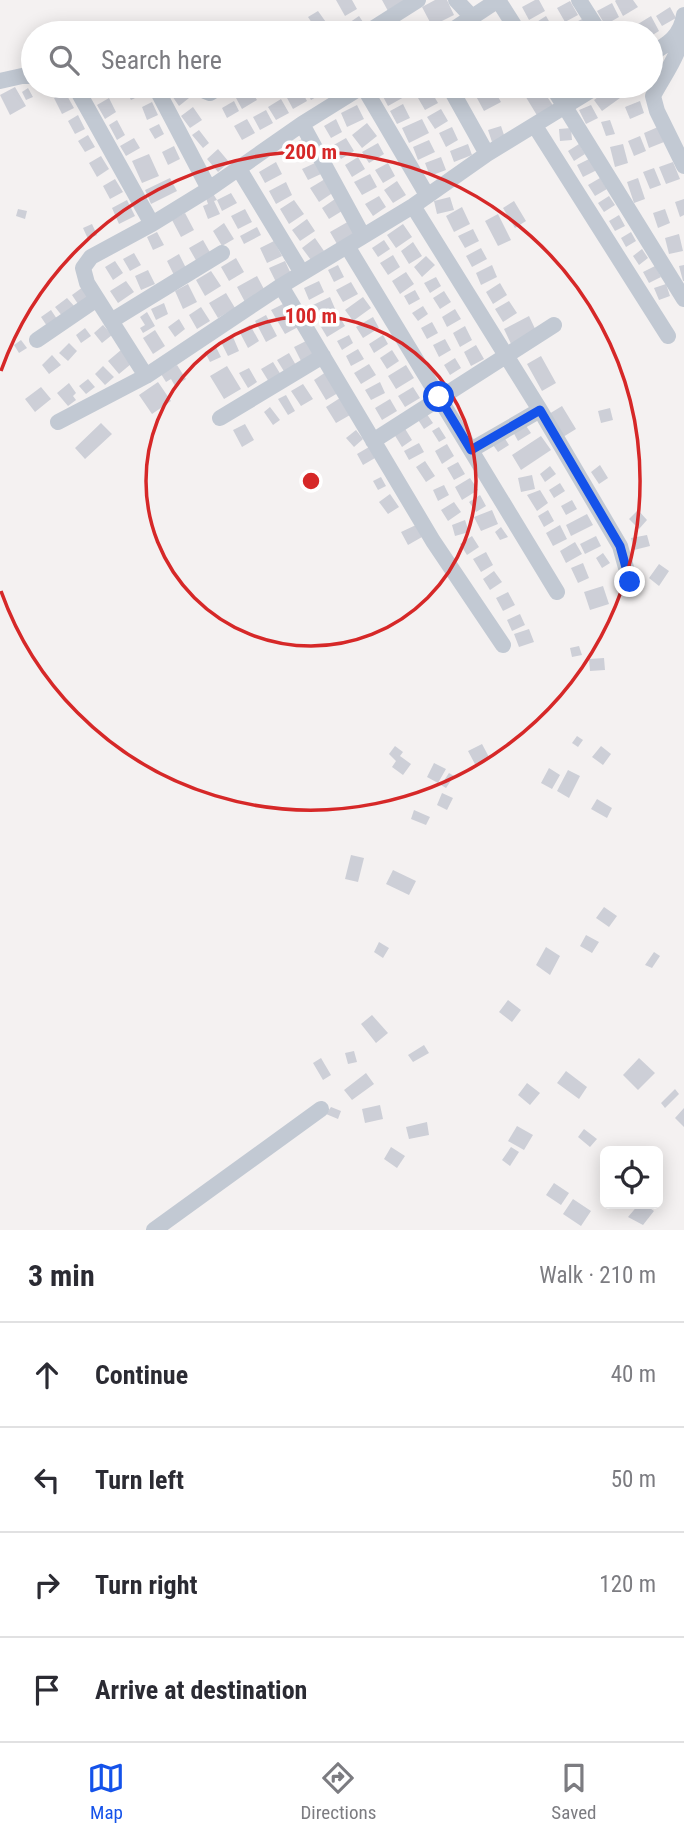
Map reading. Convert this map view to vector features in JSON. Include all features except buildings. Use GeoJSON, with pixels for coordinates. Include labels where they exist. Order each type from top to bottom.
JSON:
{"type":"FeatureCollection","features":[{"type":"Feature","properties":{"kind":"street"},"geometry":{"type":"LineString","coordinates":[[385,21],[418,0]]}},
{"type":"Feature","properties":{"kind":"street"},"geometry":{"type":"LineString","coordinates":[[456,0],[471,17]]}},
{"type":"Feature","properties":{"kind":"street"},"geometry":{"type":"LineString","coordinates":[[465,21],[498,0],[511,21]]}},
{"type":"Feature","properties":{"kind":"street"},"geometry":{"type":"LineString","coordinates":[[579,0],[592,21]]}},
{"type":"Feature","properties":{"kind":"street"},"geometry":{"type":"LineString","coordinates":[[663,47],[671,42],[683,20]]}},
{"type":"Feature","properties":{"kind":"street"},"geometry":{"type":"LineString","coordinates":[[663,78],[682,39],[683,20]]}},
{"type":"Feature","properties":{"kind":"street"},"geometry":{"type":"LineString","coordinates":[[0,81],[21,76]]}},
{"type":"Feature","properties":{"kind":"street"},"geometry":{"type":"LineString","coordinates":[[82,98],[152,224]]}},
{"type":"Feature","properties":{"kind":"street"},"geometry":{"type":"LineString","coordinates":[[161,98],[209,189]]}},
{"type":"Feature","properties":{"kind":"street"},"geometry":{"type":"LineString","coordinates":[[146,376],[87,283],[83,268],[90,257],[152,224],[209,189],[344,98]]}},
{"type":"Feature","properties":{"kind":"street"},"geometry":{"type":"LineString","coordinates":[[370,98],[427,195]]}},
{"type":"Feature","properties":{"kind":"street"},"geometry":{"type":"LineString","coordinates":[[456,98],[486,153]]}},
{"type":"Feature","properties":{"kind":"street"},"geometry":{"type":"LineString","coordinates":[[559,98],[684,299]]}},
{"type":"Feature","properties":{"kind":"street"},"geometry":{"type":"LineString","coordinates":[[58,422],[146,376],[281,286],[413,205],[486,153],[578,98]]}},
{"type":"Feature","properties":{"kind":"street"},"geometry":{"type":"LineString","coordinates":[[654,98],[684,166]]}},
{"type":"Feature","properties":{"kind":"street"},"geometry":{"type":"LineString","coordinates":[[302,124],[363,236]]}},
{"type":"Feature","properties":{"kind":"street"},"geometry":{"type":"LineString","coordinates":[[535,126],[668,336]]}},
{"type":"Feature","properties":{"kind":"street"},"geometry":{"type":"LineString","coordinates":[[239,169],[302,273]]}},
{"type":"Feature","properties":{"kind":"street"},"geometry":{"type":"LineString","coordinates":[[413,205],[540,410],[620,546],[630,582]]}},
{"type":"Feature","properties":{"kind":"street"},"geometry":{"type":"LineString","coordinates":[[347,246],[557,592]]}},
{"type":"Feature","properties":{"kind":"street"},"geometry":{"type":"LineString","coordinates":[[111,321],[222,253]]}},
{"type":"Feature","properties":{"kind":"street"},"geometry":{"type":"LineString","coordinates":[[281,286],[433,541],[503,645]]}},
{"type":"Feature","properties":{"kind":"street"},"geometry":{"type":"LineString","coordinates":[[37,340],[97,299]]}},
{"type":"Feature","properties":{"kind":"street"},"geometry":{"type":"LineString","coordinates":[[373,441],[554,325]]}},
{"type":"Feature","properties":{"kind":"street"},"geometry":{"type":"LineString","coordinates":[[220,418],[323,356]]}},
{"type":"Feature","properties":{"kind":"street"},"geometry":{"type":"LineString","coordinates":[[471,450],[540,410]]}},
{"type":"Feature","properties":{"kind":"street"},"geometry":{"type":"LineString","coordinates":[[154,1230],[321,1109]]}},
{"type":"Feature","properties":{"kind":"route"},"geometry":{"type":"LineString","coordinates":[[439,397],[471,450],[540,410],[620,546],[630,582]]}}]}
